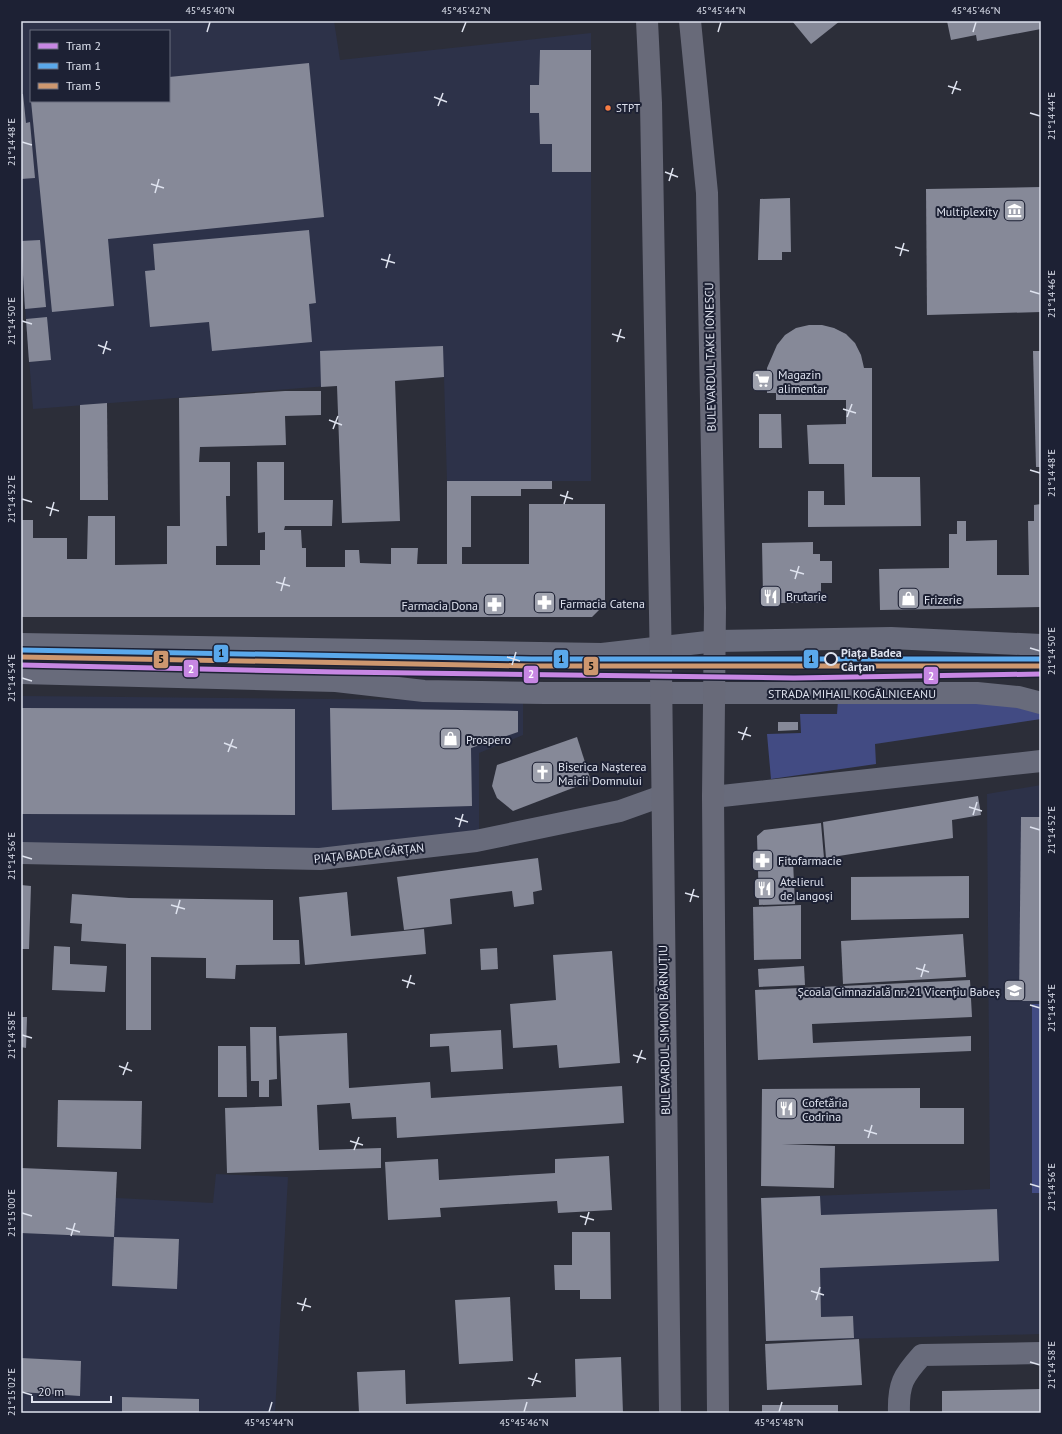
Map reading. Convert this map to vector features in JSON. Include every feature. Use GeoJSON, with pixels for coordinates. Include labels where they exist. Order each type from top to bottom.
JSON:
{"type":"FeatureCollection","features":[{"type":"Feature","properties":{"kind":"main road"},"geometry":{"type":"LineString","coordinates":[[647,21],[651,104],[661,647]]}},
{"type":"Feature","properties":{"kind":"main road","name":"BULEVARDUL TAKE IONESCU"},"geometry":{"type":"LineString","coordinates":[[690,21],[707,193],[716,641],[713,693]]}},
{"type":"Feature","properties":{"kind":"main road","name":"BULEVARDUL SIMION BĂRNUȚIU"},"geometry":{"type":"LineString","coordinates":[[661,647],[670,1413]]}},
{"type":"Feature","properties":{"kind":"main road"},"geometry":{"type":"LineString","coordinates":[[713,693],[718,1413]]}},
{"type":"Feature","properties":{"kind":"street"},"geometry":{"type":"LineString","coordinates":[[21,644],[602,654],[716,641],[891,638],[1041,645]]}},
{"type":"Feature","properties":{"kind":"street"},"geometry":{"type":"LineString","coordinates":[[21,673],[336,681],[424,692],[661,693]]}},
{"type":"Feature","properties":{"kind":"street","name":"STRADA MIHAIL KOGĂLNICEANU"},"geometry":{"type":"LineString","coordinates":[[661,693],[977,693],[1012,696],[1041,702]]}},
{"type":"Feature","properties":{"kind":"street"},"geometry":{"type":"LineString","coordinates":[[714,797],[1041,761]]}},
{"type":"Feature","properties":{"kind":"street","name":"PIAȚA BADEA CÂRȚAN"},"geometry":{"type":"LineString","coordinates":[[21,853],[320,859],[476,841],[620,811],[662,796]]}},
{"type":"Feature","properties":{"kind":"street"},"geometry":{"type":"LineString","coordinates":[[899,1413],[899,1395],[906,1373],[922,1355],[1041,1353]]}},
{"type":"Feature","properties":{"kind":"shaded area"},"geometry":{"type":"Polygon","coordinates":[[[21,21],[334,21],[340,60],[591,33],[591,481],[447,481],[444,377],[33,409],[21,256],[21,21]]]}},
{"type":"Feature","properties":{"kind":"shaded area"},"geometry":{"type":"Polygon","coordinates":[[[21,696],[523,701],[523,735],[479,753],[479,834],[313,852],[21,847],[21,696]]]}},
{"type":"Feature","properties":{"kind":"shaded area"},"geometry":{"type":"Polygon","coordinates":[[[838,700],[984,700],[1041,713],[1041,719],[875,744],[876,764],[771,779],[767,734],[801,733],[800,714],[837,714],[838,700]]]}},
{"type":"Feature","properties":{"kind":"shaded area","name":"Școala Gimnazială nr. 21 Vicențiu Babeș"},"geometry":{"type":"Polygon","coordinates":[[[1041,785],[1041,1334],[766,1341],[761,1198],[990,1189],[987,794],[1041,785]]]}},
{"type":"Feature","properties":{"kind":"shaded area"},"geometry":{"type":"Polygon","coordinates":[[[1032,1004],[1041,1004],[1041,1193],[1032,1193],[1032,1004]]]}},
{"type":"Feature","properties":{"kind":"shaded area"},"geometry":{"type":"Polygon","coordinates":[[[216,1174],[288,1177],[275,1413],[21,1413],[21,1193],[213,1203],[216,1174]]]}},
{"type":"Feature","properties":{"kind":"building"},"geometry":{"type":"Polygon","coordinates":[[[792,21],[840,21],[811,44],[792,21]]]}},
{"type":"Feature","properties":{"kind":"building"},"geometry":{"type":"Polygon","coordinates":[[[947,21],[1041,21],[1041,29],[977,41],[976,35],[951,40],[947,21]]]}},
{"type":"Feature","properties":{"kind":"building"},"geometry":{"type":"Polygon","coordinates":[[[540,50],[591,50],[591,172],[552,172],[552,144],[540,144],[539,113],[530,113],[530,85],[539,85],[540,50]]]}},
{"type":"Feature","properties":{"kind":"building"},"geometry":{"type":"Polygon","coordinates":[[[309,63],[324,217],[108,239],[114,306],[52,312],[31,102],[170,102],[170,77],[309,63]]]}},
{"type":"Feature","properties":{"kind":"building"},"geometry":{"type":"Polygon","coordinates":[[[21,94],[23,94],[26,123],[30,122],[35,178],[21,179],[21,94]]]}},
{"type":"Feature","properties":{"kind":"building"},"geometry":{"type":"Polygon","coordinates":[[[1041,187],[1041,312],[927,315],[926,189],[1041,187]]]}},
{"type":"Feature","properties":{"kind":"building"},"geometry":{"type":"Polygon","coordinates":[[[790,198],[791,252],[782,252],[782,260],[758,260],[760,199],[790,198]]]}},
{"type":"Feature","properties":{"kind":"building"},"geometry":{"type":"Polygon","coordinates":[[[309,230],[316,303],[309,304],[312,342],[212,351],[209,322],[150,327],[145,271],[155,270],[153,244],[309,230]]]}},
{"type":"Feature","properties":{"kind":"building"},"geometry":{"type":"Polygon","coordinates":[[[40,240],[46,307],[25,309],[21,241],[40,240]]]}},
{"type":"Feature","properties":{"kind":"building"},"geometry":{"type":"Polygon","coordinates":[[[47,317],[51,360],[29,362],[26,319],[47,317]]]}},
{"type":"Feature","properties":{"kind":"building"},"geometry":{"type":"Polygon","coordinates":[[[809,325],[822,325],[834,328],[846,334],[855,343],[861,355],[864,368],[872,368],[872,477],[920,477],[921,526],[808,527],[808,491],[824,491],[824,505],[845,505],[844,464],[809,464],[807,425],[846,424],[846,400],[776,400],[776,393],[767,393],[767,368],[777,345],[785,335],[796,328],[809,325]]]}},
{"type":"Feature","properties":{"kind":"building"},"geometry":{"type":"Polygon","coordinates":[[[443,346],[444,377],[395,381],[400,521],[342,523],[337,386],[321,387],[320,351],[443,346]]]}},
{"type":"Feature","properties":{"kind":"building"},"geometry":{"type":"Polygon","coordinates":[[[1033,351],[1041,351],[1041,467],[1036,467],[1033,351]]]}},
{"type":"Feature","properties":{"kind":"building"},"geometry":{"type":"Polygon","coordinates":[[[285,391],[321,391],[321,415],[285,416],[286,445],[200,447],[199,462],[230,462],[230,496],[226,496],[227,546],[216,546],[216,565],[260,565],[260,550],[265,550],[265,532],[258,533],[257,462],[284,462],[284,500],[333,500],[332,526],[285,526],[284,530],[301,530],[302,548],[306,548],[306,567],[345,567],[345,550],[359,550],[360,563],[391,564],[391,548],[418,548],[417,564],[447,564],[447,481],[552,481],[552,489],[521,489],[521,496],[471,496],[471,547],[462,547],[462,564],[529,564],[529,504],[605,504],[605,604],[592,617],[21,617],[21,520],[33,520],[33,538],[67,538],[67,559],[87,559],[88,516],[115,516],[115,565],[167,564],[167,526],[180,526],[179,398],[285,391]]]}},
{"type":"Feature","properties":{"kind":"building"},"geometry":{"type":"Polygon","coordinates":[[[107,403],[108,500],[80,500],[80,405],[107,403]]]}},
{"type":"Feature","properties":{"kind":"building"},"geometry":{"type":"Polygon","coordinates":[[[759,414],[781,414],[782,448],[759,448],[759,414]]]}},
{"type":"Feature","properties":{"kind":"building"},"geometry":{"type":"Polygon","coordinates":[[[1041,504],[1041,607],[880,610],[879,569],[949,568],[949,534],[957,534],[957,521],[966,521],[966,541],[997,540],[997,575],[1029,575],[1028,521],[1034,521],[1034,505],[1041,504]]]}},
{"type":"Feature","properties":{"kind":"building"},"geometry":{"type":"Polygon","coordinates":[[[813,542],[813,554],[820,554],[820,561],[832,561],[832,583],[821,583],[821,603],[770,603],[763,596],[762,543],[813,542]]]}},
{"type":"Feature","properties":{"kind":"building"},"geometry":{"type":"Polygon","coordinates":[[[21,708],[295,709],[295,815],[21,814],[21,708]]]}},
{"type":"Feature","properties":{"kind":"building"},"geometry":{"type":"Polygon","coordinates":[[[330,708],[518,711],[518,732],[471,748],[472,806],[332,810],[330,708]]]}},
{"type":"Feature","properties":{"kind":"building"},"geometry":{"type":"Polygon","coordinates":[[[778,722],[798,722],[798,730],[778,731],[778,722]]]}},
{"type":"Feature","properties":{"kind":"building","name":"Biserica Nașterea Maicii Domnului"},"geometry":{"type":"Polygon","coordinates":[[[577,737],[591,781],[513,811],[497,798],[492,786],[497,765],[577,737]]]}},
{"type":"Feature","properties":{"kind":"building"},"geometry":{"type":"Polygon","coordinates":[[[978,796],[981,815],[952,820],[953,838],[826,858],[823,822],[978,796]]]}},
{"type":"Feature","properties":{"kind":"building"},"geometry":{"type":"Polygon","coordinates":[[[1021,817],[1041,817],[1041,1001],[1019,1001],[1021,817]]]}},
{"type":"Feature","properties":{"kind":"building"},"geometry":{"type":"Polygon","coordinates":[[[821,823],[824,858],[793,861],[795,904],[759,905],[757,836],[764,830],[821,823]]]}},
{"type":"Feature","properties":{"kind":"building"},"geometry":{"type":"Polygon","coordinates":[[[538,858],[542,890],[533,892],[534,904],[514,907],[512,891],[450,899],[452,924],[404,930],[397,877],[538,858]]]}},
{"type":"Feature","properties":{"kind":"building"},"geometry":{"type":"Polygon","coordinates":[[[969,876],[969,918],[851,920],[851,877],[969,876]]]}},
{"type":"Feature","properties":{"kind":"building"},"geometry":{"type":"Polygon","coordinates":[[[21,885],[31,886],[29,949],[21,949],[21,885]]]}},
{"type":"Feature","properties":{"kind":"building"},"geometry":{"type":"Polygon","coordinates":[[[347,892],[351,936],[424,929],[426,954],[305,965],[299,897],[347,892]]]}},
{"type":"Feature","properties":{"kind":"building"},"geometry":{"type":"Polygon","coordinates":[[[72,894],[129,898],[273,900],[273,940],[299,940],[300,964],[236,965],[235,979],[206,978],[206,958],[151,957],[151,1030],[126,1030],[126,944],[81,941],[82,924],[70,923],[72,894]]]}},
{"type":"Feature","properties":{"kind":"building"},"geometry":{"type":"Polygon","coordinates":[[[801,905],[801,959],[754,960],[753,907],[801,905]]]}},
{"type":"Feature","properties":{"kind":"building"},"geometry":{"type":"Polygon","coordinates":[[[963,934],[966,977],[843,984],[841,941],[963,934]]]}},
{"type":"Feature","properties":{"kind":"building"},"geometry":{"type":"Polygon","coordinates":[[[54,946],[70,947],[70,964],[107,966],[105,992],[52,990],[54,946]]]}},
{"type":"Feature","properties":{"kind":"building"},"geometry":{"type":"Polygon","coordinates":[[[497,948],[498,969],[481,970],[480,949],[497,948]]]}},
{"type":"Feature","properties":{"kind":"building"},"geometry":{"type":"Polygon","coordinates":[[[612,951],[620,1063],[559,1068],[557,1045],[513,1048],[510,1004],[556,1000],[553,955],[612,951]]]}},
{"type":"Feature","properties":{"kind":"building"},"geometry":{"type":"Polygon","coordinates":[[[804,966],[805,985],[759,987],[758,969],[804,966]]]}},
{"type":"Feature","properties":{"kind":"building"},"geometry":{"type":"Polygon","coordinates":[[[970,980],[972,1017],[812,1024],[813,1043],[971,1036],[971,1051],[758,1060],[755,990],[970,980]]]}},
{"type":"Feature","properties":{"kind":"building"},"geometry":{"type":"Polygon","coordinates":[[[21,1017],[27,1017],[26,1048],[21,1047],[21,1017]]]}},
{"type":"Feature","properties":{"kind":"building"},"geometry":{"type":"Polygon","coordinates":[[[250,1027],[276,1027],[277,1079],[269,1080],[269,1097],[259,1097],[259,1081],[251,1081],[250,1027]]]}},
{"type":"Feature","properties":{"kind":"building"},"geometry":{"type":"Polygon","coordinates":[[[501,1030],[503,1069],[451,1072],[449,1046],[430,1047],[430,1034],[501,1030]]]}},
{"type":"Feature","properties":{"kind":"building"},"geometry":{"type":"Polygon","coordinates":[[[347,1033],[349,1088],[430,1082],[431,1098],[622,1086],[624,1123],[397,1138],[396,1117],[352,1119],[350,1103],[317,1105],[319,1150],[381,1148],[381,1168],[227,1173],[225,1108],[282,1106],[279,1036],[347,1033]]]}},
{"type":"Feature","properties":{"kind":"building"},"geometry":{"type":"Polygon","coordinates":[[[218,1046],[246,1046],[247,1097],[218,1097],[218,1046]]]}},
{"type":"Feature","properties":{"kind":"building"},"geometry":{"type":"Polygon","coordinates":[[[920,1088],[920,1108],[964,1108],[964,1144],[782,1144],[835,1146],[834,1188],[761,1186],[762,1089],[920,1088]]]}},
{"type":"Feature","properties":{"kind":"building"},"geometry":{"type":"Polygon","coordinates":[[[58,1100],[142,1101],[141,1149],[57,1147],[58,1100]]]}},
{"type":"Feature","properties":{"kind":"building"},"geometry":{"type":"Polygon","coordinates":[[[609,1156],[612,1210],[558,1213],[557,1201],[440,1208],[441,1217],[388,1220],[385,1162],[438,1159],[439,1180],[555,1173],[555,1159],[609,1156]]]}},
{"type":"Feature","properties":{"kind":"building"},"geometry":{"type":"Polygon","coordinates":[[[21,1168],[117,1172],[114,1237],[21,1233],[21,1168]]]}},
{"type":"Feature","properties":{"kind":"building"},"geometry":{"type":"Polygon","coordinates":[[[820,1196],[821,1215],[997,1209],[999,1261],[820,1268],[821,1317],[853,1316],[854,1338],[766,1341],[761,1198],[820,1196]]]}},
{"type":"Feature","properties":{"kind":"building"},"geometry":{"type":"Polygon","coordinates":[[[572,1232],[610,1232],[611,1299],[580,1299],[580,1290],[555,1290],[554,1265],[572,1265],[572,1232]]]}},
{"type":"Feature","properties":{"kind":"building"},"geometry":{"type":"Polygon","coordinates":[[[114,1237],[179,1239],[177,1289],[112,1286],[114,1237]]]}},
{"type":"Feature","properties":{"kind":"building"},"geometry":{"type":"Polygon","coordinates":[[[510,1297],[513,1361],[459,1364],[455,1300],[510,1297]]]}},
{"type":"Feature","properties":{"kind":"building"},"geometry":{"type":"Polygon","coordinates":[[[859,1339],[862,1385],[767,1390],[765,1344],[859,1339]]]}},
{"type":"Feature","properties":{"kind":"building"},"geometry":{"type":"Polygon","coordinates":[[[621,1357],[623,1413],[359,1413],[357,1372],[405,1370],[406,1404],[576,1397],[575,1359],[621,1357]]]}},
{"type":"Feature","properties":{"kind":"building"},"geometry":{"type":"Polygon","coordinates":[[[21,1358],[81,1361],[80,1396],[21,1392],[21,1358]]]}},
{"type":"Feature","properties":{"kind":"building"},"geometry":{"type":"Polygon","coordinates":[[[1041,1389],[1041,1413],[942,1413],[942,1391],[1041,1389]]]}},
{"type":"Feature","properties":{"kind":"building"},"geometry":{"type":"Polygon","coordinates":[[[122,1397],[199,1399],[199,1413],[122,1413],[122,1397]]]}},
{"type":"Feature","properties":{"kind":"building"},"geometry":{"type":"Polygon","coordinates":[[[762,1405],[838,1405],[838,1413],[762,1413],[762,1405]]]}},
{"type":"Feature","properties":{"kind":"tram line","name":"1"},"geometry":{"type":"LineString","coordinates":[[21,650],[531,659],[1041,659]]}},
{"type":"Feature","properties":{"kind":"tram line","name":"5"},"geometry":{"type":"LineString","coordinates":[[21,657],[531,666],[1041,666]]}},
{"type":"Feature","properties":{"kind":"tram line","name":"2"},"geometry":{"type":"LineString","coordinates":[[21,665],[337,672],[794,678],[1041,674]]}},
{"type":"Feature","properties":{"kind":"place","name":"STPT"},"geometry":{"type":"Point","coordinates":[608,108]}},
{"type":"Feature","properties":{"kind":"place","name":"Multiplexity"},"geometry":{"type":"Point","coordinates":[1014,211]}},
{"type":"Feature","properties":{"kind":"place","name":"Magazin alimentar"},"geometry":{"type":"Point","coordinates":[762,381]}},
{"type":"Feature","properties":{"kind":"place","name":"Brutarie"},"geometry":{"type":"Point","coordinates":[770,596]}},
{"type":"Feature","properties":{"kind":"place","name":"Frizerie"},"geometry":{"type":"Point","coordinates":[908,599]}},
{"type":"Feature","properties":{"kind":"place","name":"Farmacia Catena"},"geometry":{"type":"Point","coordinates":[544,603]}},
{"type":"Feature","properties":{"kind":"place","name":"Farmacia Dona"},"geometry":{"type":"Point","coordinates":[494,605]}},
{"type":"Feature","properties":{"kind":"place","name":"Piața Badea Cârțan"},"geometry":{"type":"Point","coordinates":[831,659]}},
{"type":"Feature","properties":{"kind":"place","name":"Prospero"},"geometry":{"type":"Point","coordinates":[451,739]}},
{"type":"Feature","properties":{"kind":"place","name":"Biserica Nașterea Maicii Domnului"},"geometry":{"type":"Point","coordinates":[542,773]}},
{"type":"Feature","properties":{"kind":"place","name":"Fitofarmacie"},"geometry":{"type":"Point","coordinates":[763,860]}},
{"type":"Feature","properties":{"kind":"place","name":"Atelierul de langoși"},"geometry":{"type":"Point","coordinates":[765,888]}},
{"type":"Feature","properties":{"kind":"place","name":"Școala Gimnazială nr. 21 Vicențiu Babeș"},"geometry":{"type":"Point","coordinates":[1015,991]}},
{"type":"Feature","properties":{"kind":"place","name":"Cofetăria Codrina"},"geometry":{"type":"Point","coordinates":[786,1109]}}]}
